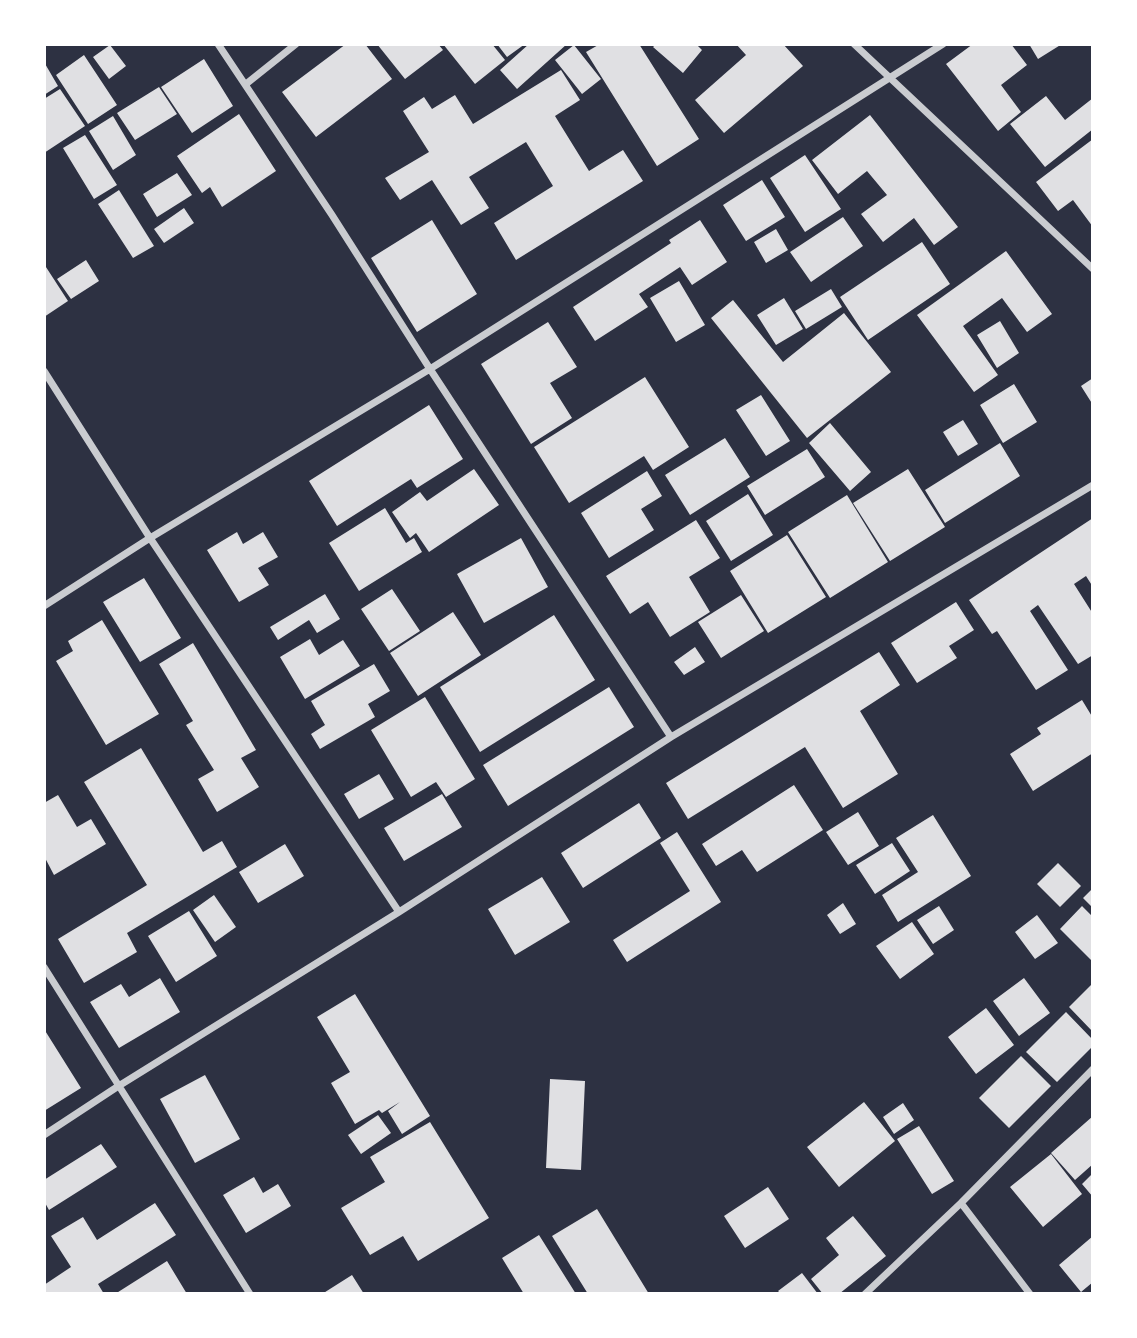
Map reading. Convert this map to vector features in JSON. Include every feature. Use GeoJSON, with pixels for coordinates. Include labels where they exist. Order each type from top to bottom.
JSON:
{"type":"FeatureCollection","features":[{"type":"Feature","properties":{"kind":"street"},"geometry":{"type":"LineString","coordinates":[[218,44],[671,737]]}},
{"type":"Feature","properties":{"kind":"street"},"geometry":{"type":"LineString","coordinates":[[246,84],[296,44]]}},
{"type":"Feature","properties":{"kind":"street"},"geometry":{"type":"LineString","coordinates":[[854,44],[1093,269]]}},
{"type":"Feature","properties":{"kind":"street"},"geometry":{"type":"LineString","coordinates":[[44,606],[150,538],[430,369],[943,44]]}},
{"type":"Feature","properties":{"kind":"street"},"geometry":{"type":"LineString","coordinates":[[44,371],[150,538],[399,912]]}},
{"type":"Feature","properties":{"kind":"street"},"geometry":{"type":"LineString","coordinates":[[44,1135],[671,737],[1093,485]]}},
{"type":"Feature","properties":{"kind":"street"},"geometry":{"type":"LineString","coordinates":[[44,967],[117,1087],[250,1294]]}},
{"type":"Feature","properties":{"kind":"street"},"geometry":{"type":"LineString","coordinates":[[865,1294],[961,1203],[1093,1069]]}},
{"type":"Feature","properties":{"kind":"street"},"geometry":{"type":"LineString","coordinates":[[961,1203],[1030,1294]]}},
{"type":"Feature","properties":{"kind":"building"},"geometry":{"type":"Polygon","coordinates":[[[346,44],[365,44],[392,79],[316,137],[282,92],[346,44]]]}},
{"type":"Feature","properties":{"kind":"building"},"geometry":{"type":"Polygon","coordinates":[[[377,44],[438,44],[443,50],[405,79],[377,44]]]}},
{"type":"Feature","properties":{"kind":"building"},"geometry":{"type":"Polygon","coordinates":[[[443,44],[492,44],[505,60],[475,84],[443,44]]]}},
{"type":"Feature","properties":{"kind":"building"},"geometry":{"type":"Polygon","coordinates":[[[497,44],[525,44],[507,57],[497,44]]]}},
{"type":"Feature","properties":{"kind":"building"},"geometry":{"type":"Polygon","coordinates":[[[529,44],[567,44],[517,89],[500,70],[529,44]]]}},
{"type":"Feature","properties":{"kind":"building"},"geometry":{"type":"Polygon","coordinates":[[[600,44],[639,44],[699,139],[657,166],[586,52],[600,44]]]}},
{"type":"Feature","properties":{"kind":"building"},"geometry":{"type":"Polygon","coordinates":[[[656,44],[696,44],[702,50],[683,73],[653,47],[656,44]]]}},
{"type":"Feature","properties":{"kind":"building"},"geometry":{"type":"Polygon","coordinates":[[[736,44],[783,44],[803,66],[724,133],[695,100],[746,55],[736,44]]]}},
{"type":"Feature","properties":{"kind":"building"},"geometry":{"type":"Polygon","coordinates":[[[973,44],[1011,44],[1027,65],[1001,85],[1021,112],[998,131],[946,64],[973,44]]]}},
{"type":"Feature","properties":{"kind":"building"},"geometry":{"type":"Polygon","coordinates":[[[1029,44],[1062,44],[1038,59],[1029,44]]]}},
{"type":"Feature","properties":{"kind":"building"},"geometry":{"type":"Polygon","coordinates":[[[110,45],[126,66],[109,79],[93,57],[110,45]]]}},
{"type":"Feature","properties":{"kind":"building"},"geometry":{"type":"Polygon","coordinates":[[[574,45],[601,79],[582,94],[555,60],[574,45]]]}},
{"type":"Feature","properties":{"kind":"building"},"geometry":{"type":"Polygon","coordinates":[[[84,55],[117,105],[88,124],[56,75],[84,55]]]}},
{"type":"Feature","properties":{"kind":"building"},"geometry":{"type":"Polygon","coordinates":[[[204,59],[233,106],[192,133],[161,87],[204,59]]]}},
{"type":"Feature","properties":{"kind":"building"},"geometry":{"type":"Polygon","coordinates":[[[44,62],[58,86],[44,95],[44,62]]]}},
{"type":"Feature","properties":{"kind":"building"},"geometry":{"type":"Polygon","coordinates":[[[561,70],[580,100],[555,116],[589,171],[623,150],[643,181],[516,260],[494,223],[553,186],[526,142],[469,177],[489,208],[461,225],[432,180],[400,200],[385,178],[429,152],[403,111],[424,97],[432,109],[455,95],[473,124],[561,70]]]}},
{"type":"Feature","properties":{"kind":"building"},"geometry":{"type":"Polygon","coordinates":[[[159,87],[177,114],[135,140],[117,113],[159,87]]]}},
{"type":"Feature","properties":{"kind":"building"},"geometry":{"type":"Polygon","coordinates":[[[60,89],[85,126],[44,153],[44,99],[60,89]]]}},
{"type":"Feature","properties":{"kind":"building"},"geometry":{"type":"Polygon","coordinates":[[[1046,96],[1065,120],[1093,98],[1093,129],[1045,167],[1010,124],[1046,96]]]}},
{"type":"Feature","properties":{"kind":"building"},"geometry":{"type":"Polygon","coordinates":[[[239,114],[276,171],[222,207],[210,187],[202,193],[177,156],[239,114]]]}},
{"type":"Feature","properties":{"kind":"building"},"geometry":{"type":"Polygon","coordinates":[[[870,115],[958,227],[934,245],[914,218],[883,242],[861,214],[887,195],[867,171],[838,194],[812,160],[870,115]]]}},
{"type":"Feature","properties":{"kind":"building"},"geometry":{"type":"Polygon","coordinates":[[[113,116],[136,155],[113,170],[89,131],[113,116]]]}},
{"type":"Feature","properties":{"kind":"building"},"geometry":{"type":"Polygon","coordinates":[[[85,135],[117,185],[94,199],[63,148],[85,135]]]}},
{"type":"Feature","properties":{"kind":"building"},"geometry":{"type":"Polygon","coordinates":[[[1093,139],[1093,227],[1073,200],[1058,211],[1036,182],[1093,139]]]}},
{"type":"Feature","properties":{"kind":"building"},"geometry":{"type":"Polygon","coordinates":[[[805,155],[841,209],[805,232],[770,178],[805,155]]]}},
{"type":"Feature","properties":{"kind":"building"},"geometry":{"type":"Polygon","coordinates":[[[177,173],[192,195],[157,217],[143,194],[177,173]]]}},
{"type":"Feature","properties":{"kind":"building"},"geometry":{"type":"Polygon","coordinates":[[[762,180],[785,217],[746,241],[723,205],[762,180]]]}},
{"type":"Feature","properties":{"kind":"building"},"geometry":{"type":"Polygon","coordinates":[[[119,190],[154,246],[133,258],[98,204],[119,190]]]}},
{"type":"Feature","properties":{"kind":"building"},"geometry":{"type":"Polygon","coordinates":[[[184,208],[194,223],[164,243],[154,229],[184,208]]]}},
{"type":"Feature","properties":{"kind":"building"},"geometry":{"type":"Polygon","coordinates":[[[843,217],[863,246],[811,282],[790,252],[843,217]]]}},
{"type":"Feature","properties":{"kind":"building"},"geometry":{"type":"Polygon","coordinates":[[[432,220],[477,294],[417,332],[371,258],[432,220]]]}},
{"type":"Feature","properties":{"kind":"building"},"geometry":{"type":"Polygon","coordinates":[[[700,220],[727,262],[692,285],[680,267],[639,294],[648,307],[595,341],[573,307],[671,243],[669,240],[700,220]]]}},
{"type":"Feature","properties":{"kind":"building"},"geometry":{"type":"Polygon","coordinates":[[[776,229],[788,250],[766,263],[754,242],[776,229]]]}},
{"type":"Feature","properties":{"kind":"building"},"geometry":{"type":"Polygon","coordinates":[[[922,242],[950,284],[868,340],[840,297],[922,242]]]}},
{"type":"Feature","properties":{"kind":"building"},"geometry":{"type":"Polygon","coordinates":[[[1006,251],[1052,314],[1027,332],[1002,298],[963,326],[998,375],[974,392],[917,315],[1006,251]]]}},
{"type":"Feature","properties":{"kind":"building"},"geometry":{"type":"Polygon","coordinates":[[[86,260],[99,281],[71,299],[57,279],[86,260]]]}},
{"type":"Feature","properties":{"kind":"building"},"geometry":{"type":"Polygon","coordinates":[[[44,264],[68,301],[44,317],[44,264]]]}},
{"type":"Feature","properties":{"kind":"building"},"geometry":{"type":"Polygon","coordinates":[[[679,281],[705,325],[676,342],[650,298],[679,281]]]}},
{"type":"Feature","properties":{"kind":"building"},"geometry":{"type":"Polygon","coordinates":[[[831,289],[842,307],[806,329],[795,311],[831,289]]]}},
{"type":"Feature","properties":{"kind":"building"},"geometry":{"type":"Polygon","coordinates":[[[784,298],[803,329],[776,345],[757,315],[784,298]]]}},
{"type":"Feature","properties":{"kind":"building"},"geometry":{"type":"Polygon","coordinates":[[[733,300],[783,362],[844,313],[891,372],[807,438],[711,318],[733,300]]]}},
{"type":"Feature","properties":{"kind":"building"},"geometry":{"type":"Polygon","coordinates":[[[1000,321],[1019,353],[997,368],[977,335],[1000,321]]]}},
{"type":"Feature","properties":{"kind":"building"},"geometry":{"type":"Polygon","coordinates":[[[548,322],[577,367],[550,383],[572,418],[531,444],[481,364],[548,322]]]}},
{"type":"Feature","properties":{"kind":"building"},"geometry":{"type":"Polygon","coordinates":[[[645,377],[689,447],[653,470],[644,456],[569,503],[534,447],[645,377]]]}},
{"type":"Feature","properties":{"kind":"building"},"geometry":{"type":"Polygon","coordinates":[[[1093,378],[1093,405],[1081,386],[1093,378]]]}},
{"type":"Feature","properties":{"kind":"building"},"geometry":{"type":"Polygon","coordinates":[[[1014,384],[1037,422],[1003,443],[980,405],[1014,384]]]}},
{"type":"Feature","properties":{"kind":"building"},"geometry":{"type":"Polygon","coordinates":[[[761,395],[790,441],[766,456],[736,410],[761,395]]]}},
{"type":"Feature","properties":{"kind":"building"},"geometry":{"type":"Polygon","coordinates":[[[429,405],[463,459],[417,488],[411,479],[337,526],[309,481],[429,405]]]}},
{"type":"Feature","properties":{"kind":"building"},"geometry":{"type":"Polygon","coordinates":[[[963,420],[978,444],[958,456],[943,432],[963,420]]]}},
{"type":"Feature","properties":{"kind":"building"},"geometry":{"type":"Polygon","coordinates":[[[830,423],[871,472],[850,491],[809,443],[830,423]]]}},
{"type":"Feature","properties":{"kind":"building"},"geometry":{"type":"Polygon","coordinates":[[[725,438],[750,477],[690,515],[665,475],[725,438]]]}},
{"type":"Feature","properties":{"kind":"building"},"geometry":{"type":"Polygon","coordinates":[[[1000,443],[1020,476],[945,523],[925,490],[1000,443]]]}},
{"type":"Feature","properties":{"kind":"building"},"geometry":{"type":"Polygon","coordinates":[[[807,449],[825,477],[765,515],[747,486],[807,449]]]}},
{"type":"Feature","properties":{"kind":"building"},"geometry":{"type":"Polygon","coordinates":[[[474,469],[499,505],[429,552],[416,533],[410,538],[392,512],[420,492],[427,501],[474,469]]]}},
{"type":"Feature","properties":{"kind":"building"},"geometry":{"type":"Polygon","coordinates":[[[908,469],[945,527],[890,561],[853,503],[908,469]]]}},
{"type":"Feature","properties":{"kind":"building"},"geometry":{"type":"Polygon","coordinates":[[[647,471],[662,496],[641,509],[654,530],[609,558],[581,513],[647,471]]]}},
{"type":"Feature","properties":{"kind":"building"},"geometry":{"type":"Polygon","coordinates":[[[748,494],[773,535],[731,561],[706,521],[748,494]]]}},
{"type":"Feature","properties":{"kind":"building"},"geometry":{"type":"Polygon","coordinates":[[[847,495],[888,562],[830,598],[788,532],[847,495]]]}},
{"type":"Feature","properties":{"kind":"building"},"geometry":{"type":"Polygon","coordinates":[[[385,508],[406,543],[414,538],[422,552],[359,591],[329,543],[385,508]]]}},
{"type":"Feature","properties":{"kind":"building"},"geometry":{"type":"Polygon","coordinates":[[[1093,518],[1093,587],[1086,576],[1074,584],[1093,614],[1093,655],[1078,664],[1038,605],[1030,611],[1068,670],[1036,690],[997,631],[992,634],[969,600],[1093,518]]]}},
{"type":"Feature","properties":{"kind":"building"},"geometry":{"type":"Polygon","coordinates":[[[696,520],[720,558],[689,577],[710,612],[670,637],[648,602],[630,614],[606,576],[696,520]]]}},
{"type":"Feature","properties":{"kind":"building"},"geometry":{"type":"Polygon","coordinates":[[[237,532],[243,544],[263,532],[278,557],[258,568],[269,585],[239,602],[207,550],[237,532]]]}},
{"type":"Feature","properties":{"kind":"building"},"geometry":{"type":"Polygon","coordinates":[[[787,535],[826,597],[768,633],[730,571],[787,535]]]}},
{"type":"Feature","properties":{"kind":"building"},"geometry":{"type":"Polygon","coordinates":[[[521,538],[548,587],[484,623],[457,574],[521,538]]]}},
{"type":"Feature","properties":{"kind":"building"},"geometry":{"type":"Polygon","coordinates":[[[144,578],[181,638],[140,662],[103,602],[144,578]]]}},
{"type":"Feature","properties":{"kind":"building"},"geometry":{"type":"Polygon","coordinates":[[[392,589],[420,631],[389,651],[361,609],[392,589]]]}},
{"type":"Feature","properties":{"kind":"building"},"geometry":{"type":"Polygon","coordinates":[[[325,594],[340,619],[317,633],[309,620],[278,640],[270,627],[325,594]]]}},
{"type":"Feature","properties":{"kind":"building"},"geometry":{"type":"Polygon","coordinates":[[[741,595],[764,631],[721,658],[698,622],[741,595]]]}},
{"type":"Feature","properties":{"kind":"building"},"geometry":{"type":"Polygon","coordinates":[[[956,602],[974,630],[949,646],[957,658],[917,683],[891,643],[956,602]]]}},
{"type":"Feature","properties":{"kind":"building"},"geometry":{"type":"Polygon","coordinates":[[[453,612],[481,655],[418,696],[390,653],[453,612]]]}},
{"type":"Feature","properties":{"kind":"building"},"geometry":{"type":"Polygon","coordinates":[[[554,615],[595,680],[480,752],[440,687],[554,615]]]}},
{"type":"Feature","properties":{"kind":"building"},"geometry":{"type":"Polygon","coordinates":[[[102,620],[159,714],[106,745],[56,661],[73,651],[68,641],[102,620]]]}},
{"type":"Feature","properties":{"kind":"building"},"geometry":{"type":"Polygon","coordinates":[[[310,639],[319,655],[343,640],[360,666],[305,699],[280,657],[310,639]]]}},
{"type":"Feature","properties":{"kind":"building"},"geometry":{"type":"Polygon","coordinates":[[[193,643],[256,750],[241,758],[259,787],[217,812],[198,779],[214,770],[186,725],[193,721],[159,664],[193,643]]]}},
{"type":"Feature","properties":{"kind":"building"},"geometry":{"type":"Polygon","coordinates":[[[695,647],[705,662],[684,675],[674,662],[695,647]]]}},
{"type":"Feature","properties":{"kind":"building"},"geometry":{"type":"Polygon","coordinates":[[[879,652],[900,685],[860,711],[898,774],[843,808],[805,747],[688,819],[666,783],[879,652]]]}},
{"type":"Feature","properties":{"kind":"building"},"geometry":{"type":"Polygon","coordinates":[[[374,664],[390,691],[368,704],[375,717],[320,749],[311,734],[325,725],[311,701],[374,664]]]}},
{"type":"Feature","properties":{"kind":"building"},"geometry":{"type":"Polygon","coordinates":[[[609,687],[634,727],[508,806],[483,765],[609,687]]]}},
{"type":"Feature","properties":{"kind":"building"},"geometry":{"type":"Polygon","coordinates":[[[425,697],[475,779],[446,797],[436,782],[411,797],[371,730],[425,697]]]}},
{"type":"Feature","properties":{"kind":"building"},"geometry":{"type":"Polygon","coordinates":[[[1082,700],[1093,718],[1093,753],[1033,791],[1010,754],[1041,734],[1037,728],[1082,700]]]}},
{"type":"Feature","properties":{"kind":"building"},"geometry":{"type":"Polygon","coordinates":[[[141,748],[203,852],[222,841],[237,867],[127,933],[137,952],[84,983],[58,939],[147,885],[84,782],[141,748]]]}},
{"type":"Feature","properties":{"kind":"building"},"geometry":{"type":"Polygon","coordinates":[[[379,774],[394,799],[359,819],[344,794],[379,774]]]}},
{"type":"Feature","properties":{"kind":"building"},"geometry":{"type":"Polygon","coordinates":[[[794,785],[823,830],[757,872],[742,850],[716,866],[702,844],[794,785]]]}},
{"type":"Feature","properties":{"kind":"building"},"geometry":{"type":"Polygon","coordinates":[[[442,794],[462,827],[404,861],[384,828],[442,794]]]}},
{"type":"Feature","properties":{"kind":"building"},"geometry":{"type":"Polygon","coordinates":[[[58,795],[77,827],[91,819],[106,844],[54,875],[44,856],[44,803],[58,795]]]}},
{"type":"Feature","properties":{"kind":"building"},"geometry":{"type":"Polygon","coordinates":[[[639,803],[661,838],[583,888],[561,853],[639,803]]]}},
{"type":"Feature","properties":{"kind":"building"},"geometry":{"type":"Polygon","coordinates":[[[858,812],[879,846],[848,865],[826,832],[858,812]]]}},
{"type":"Feature","properties":{"kind":"building"},"geometry":{"type":"Polygon","coordinates":[[[933,815],[971,876],[898,922],[882,895],[918,872],[896,838],[933,815]]]}},
{"type":"Feature","properties":{"kind":"building"},"geometry":{"type":"Polygon","coordinates":[[[677,832],[721,902],[627,962],[613,940],[690,891],[660,843],[677,832]]]}},
{"type":"Feature","properties":{"kind":"building"},"geometry":{"type":"Polygon","coordinates":[[[892,843],[910,871],[875,894],[856,865],[892,843]]]}},
{"type":"Feature","properties":{"kind":"building"},"geometry":{"type":"Polygon","coordinates":[[[285,844],[304,876],[258,903],[239,872],[285,844]]]}},
{"type":"Feature","properties":{"kind":"building"},"geometry":{"type":"Polygon","coordinates":[[[1058,863],[1081,886],[1060,907],[1037,884],[1058,863]]]}},
{"type":"Feature","properties":{"kind":"building"},"geometry":{"type":"Polygon","coordinates":[[[542,877],[570,922],[515,955],[488,909],[542,877]]]}},
{"type":"Feature","properties":{"kind":"building"},"geometry":{"type":"Polygon","coordinates":[[[1093,888],[1093,908],[1083,898],[1093,888]]]}},
{"type":"Feature","properties":{"kind":"building"},"geometry":{"type":"Polygon","coordinates":[[[214,895],[236,927],[215,942],[193,910],[214,895]]]}},
{"type":"Feature","properties":{"kind":"building"},"geometry":{"type":"Polygon","coordinates":[[[843,903],[856,924],[840,934],[827,915],[843,903]]]}},
{"type":"Feature","properties":{"kind":"building"},"geometry":{"type":"Polygon","coordinates":[[[939,906],[954,930],[933,944],[917,920],[939,906]]]}},
{"type":"Feature","properties":{"kind":"building"},"geometry":{"type":"Polygon","coordinates":[[[1082,906],[1093,917],[1093,962],[1060,929],[1082,906]]]}},
{"type":"Feature","properties":{"kind":"building"},"geometry":{"type":"Polygon","coordinates":[[[189,911],[217,956],[176,982],[148,936],[189,911]]]}},
{"type":"Feature","properties":{"kind":"building"},"geometry":{"type":"Polygon","coordinates":[[[1037,915],[1058,943],[1035,959],[1015,932],[1037,915]]]}},
{"type":"Feature","properties":{"kind":"building"},"geometry":{"type":"Polygon","coordinates":[[[912,922],[934,954],[900,979],[876,946],[912,922]]]}},
{"type":"Feature","properties":{"kind":"building"},"geometry":{"type":"Polygon","coordinates":[[[160,978],[180,1012],[119,1048],[90,1002],[121,984],[129,997],[160,978]]]}},
{"type":"Feature","properties":{"kind":"building"},"geometry":{"type":"Polygon","coordinates":[[[1024,978],[1050,1013],[1019,1036],[993,1001],[1024,978]]]}},
{"type":"Feature","properties":{"kind":"building"},"geometry":{"type":"Polygon","coordinates":[[[1093,983],[1093,1032],[1069,1007],[1093,983]]]}},
{"type":"Feature","properties":{"kind":"building"},"geometry":{"type":"Polygon","coordinates":[[[355,994],[430,1116],[402,1134],[388,1111],[400,1102],[355,1124],[331,1083],[350,1072],[317,1017],[355,994]]]}},
{"type":"Feature","properties":{"kind":"building"},"geometry":{"type":"Polygon","coordinates":[[[986,1008],[1014,1045],[976,1074],[948,1037],[986,1008]]]}},
{"type":"Feature","properties":{"kind":"building"},"geometry":{"type":"Polygon","coordinates":[[[1066,1012],[1093,1040],[1093,1046],[1057,1082],[1026,1052],[1066,1012]]]}},
{"type":"Feature","properties":{"kind":"building"},"geometry":{"type":"Polygon","coordinates":[[[44,1029],[81,1088],[44,1111],[44,1029]]]}},
{"type":"Feature","properties":{"kind":"building"},"geometry":{"type":"Polygon","coordinates":[[[1021,1056],[1051,1086],[1009,1128],[979,1098],[1021,1056]]]}},
{"type":"Feature","properties":{"kind":"building"},"geometry":{"type":"Polygon","coordinates":[[[205,1075],[240,1139],[195,1163],[160,1099],[205,1075]]]}},
{"type":"Feature","properties":{"kind":"building"},"geometry":{"type":"Polygon","coordinates":[[[550,1079],[585,1081],[581,1170],[546,1168],[550,1079]]]}},
{"type":"Feature","properties":{"kind":"building"},"geometry":{"type":"Polygon","coordinates":[[[864,1102],[895,1141],[839,1187],[807,1147],[864,1102]]]}},
{"type":"Feature","properties":{"kind":"building"},"geometry":{"type":"Polygon","coordinates":[[[903,1103],[914,1120],[894,1134],[883,1117],[903,1103]]]}},
{"type":"Feature","properties":{"kind":"building"},"geometry":{"type":"Polygon","coordinates":[[[378,1115],[391,1133],[361,1154],[348,1135],[378,1115]]]}},
{"type":"Feature","properties":{"kind":"building"},"geometry":{"type":"Polygon","coordinates":[[[1093,1116],[1093,1164],[1075,1180],[1051,1153],[1093,1116]]]}},
{"type":"Feature","properties":{"kind":"building"},"geometry":{"type":"Polygon","coordinates":[[[430,1122],[489,1218],[418,1261],[403,1236],[370,1255],[341,1208],[385,1182],[370,1157],[430,1122]]]}},
{"type":"Feature","properties":{"kind":"building"},"geometry":{"type":"Polygon","coordinates":[[[919,1126],[954,1181],[932,1194],[897,1139],[919,1126]]]}},
{"type":"Feature","properties":{"kind":"building"},"geometry":{"type":"Polygon","coordinates":[[[101,1144],[117,1167],[49,1210],[44,1201],[44,1180],[101,1144]]]}},
{"type":"Feature","properties":{"kind":"building"},"geometry":{"type":"Polygon","coordinates":[[[1051,1154],[1082,1194],[1043,1227],[1010,1187],[1051,1154]]]}},
{"type":"Feature","properties":{"kind":"building"},"geometry":{"type":"Polygon","coordinates":[[[1093,1173],[1093,1197],[1082,1184],[1093,1173]]]}},
{"type":"Feature","properties":{"kind":"building"},"geometry":{"type":"Polygon","coordinates":[[[254,1177],[263,1193],[278,1184],[291,1206],[246,1233],[223,1195],[254,1177]]]}},
{"type":"Feature","properties":{"kind":"building"},"geometry":{"type":"Polygon","coordinates":[[[768,1187],[789,1219],[745,1248],[724,1216],[768,1187]]]}},
{"type":"Feature","properties":{"kind":"building"},"geometry":{"type":"Polygon","coordinates":[[[155,1203],[176,1235],[98,1284],[104,1294],[44,1294],[44,1285],[71,1267],[51,1236],[83,1217],[97,1240],[155,1203]]]}},
{"type":"Feature","properties":{"kind":"building"},"geometry":{"type":"Polygon","coordinates":[[[597,1209],[649,1294],[588,1294],[552,1236],[597,1209]]]}},
{"type":"Feature","properties":{"kind":"building"},"geometry":{"type":"Polygon","coordinates":[[[853,1216],[886,1256],[839,1294],[823,1294],[811,1279],[839,1255],[826,1238],[853,1216]]]}},
{"type":"Feature","properties":{"kind":"building"},"geometry":{"type":"Polygon","coordinates":[[[539,1235],[576,1294],[524,1294],[502,1258],[539,1235]]]}},
{"type":"Feature","properties":{"kind":"building"},"geometry":{"type":"Polygon","coordinates":[[[1093,1236],[1093,1282],[1081,1292],[1059,1265],[1093,1236]]]}},
{"type":"Feature","properties":{"kind":"building"},"geometry":{"type":"Polygon","coordinates":[[[167,1261],[187,1294],[115,1294],[167,1261]]]}},
{"type":"Feature","properties":{"kind":"building"},"geometry":{"type":"Polygon","coordinates":[[[802,1273],[818,1294],[781,1294],[778,1291],[802,1273]]]}},
{"type":"Feature","properties":{"kind":"building"},"geometry":{"type":"Polygon","coordinates":[[[352,1275],[364,1294],[322,1294],[352,1275]]]}}]}
